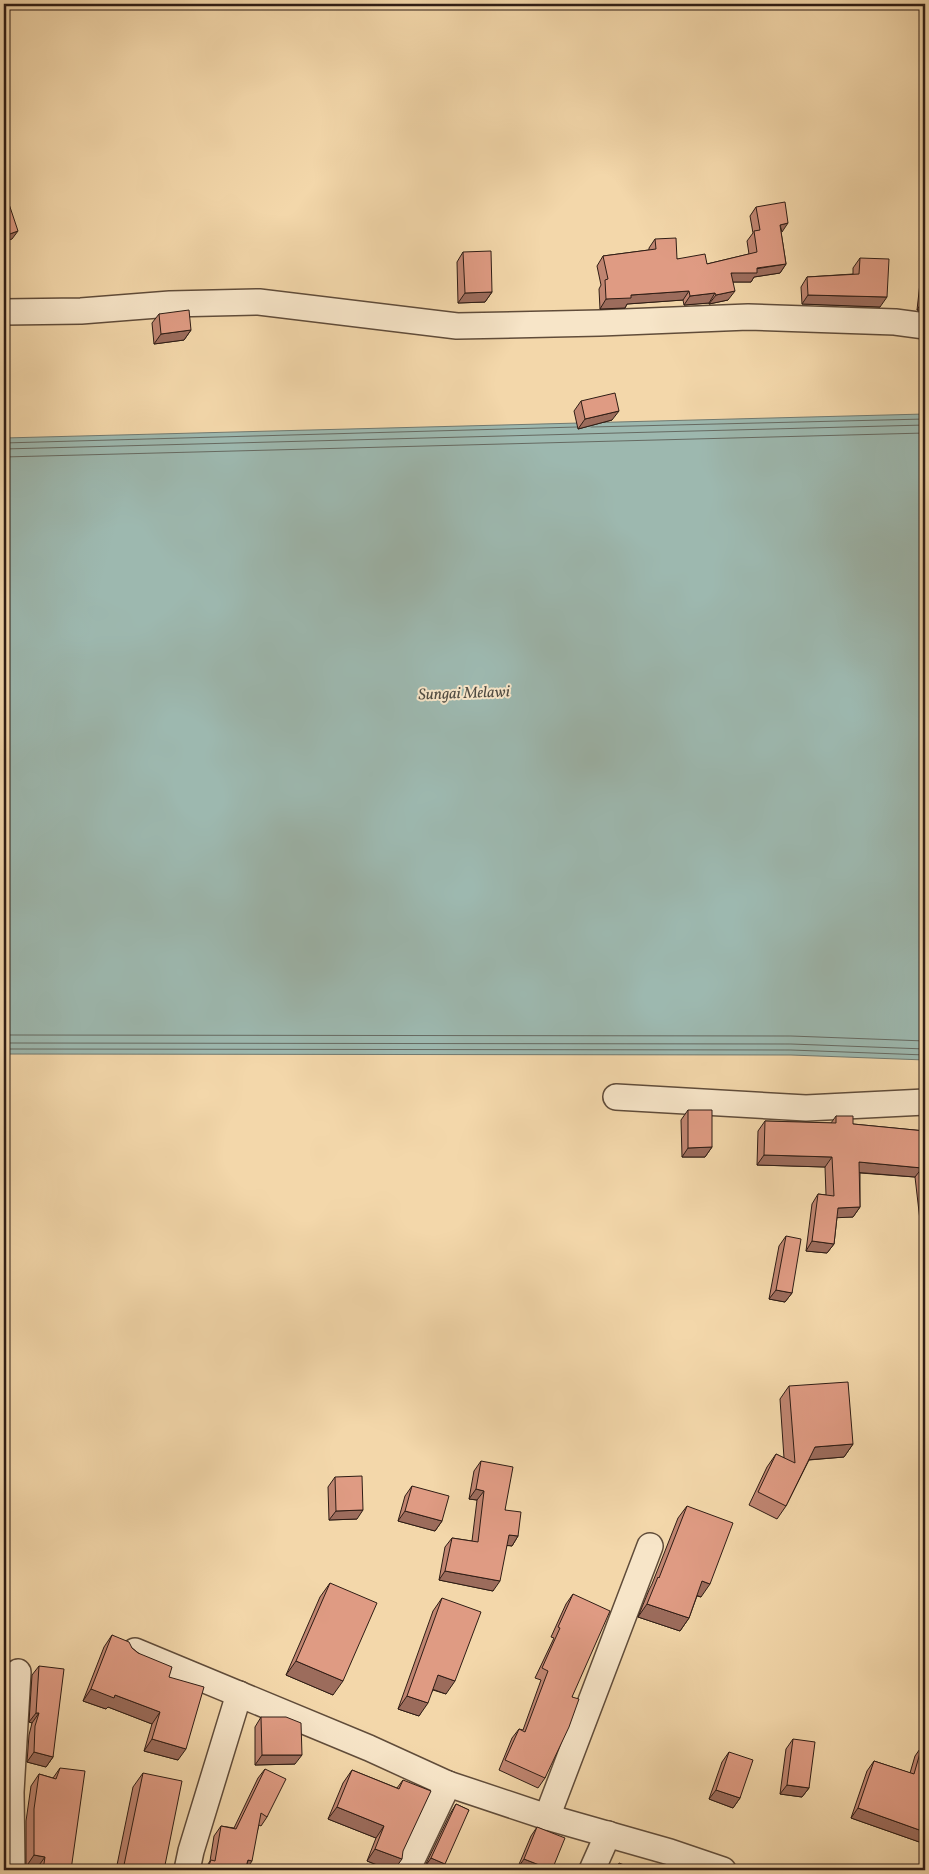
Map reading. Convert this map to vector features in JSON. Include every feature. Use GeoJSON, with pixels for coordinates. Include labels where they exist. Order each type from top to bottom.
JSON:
{"type":"FeatureCollection","features":[{"type":"Feature","properties":{"kind":"street"},"geometry":{"type":"LineString","coordinates":[[4,312],[81,311],[170,304],[259,302],[457,326],[748,317],[895,322],[925,326]]}},
{"type":"Feature","properties":{"kind":"street"},"geometry":{"type":"LineString","coordinates":[[616,1097],[806,1108],[925,1102]]}},
{"type":"Feature","properties":{"kind":"street"},"geometry":{"type":"LineString","coordinates":[[547,1817],[650,1546]]}},
{"type":"Feature","properties":{"kind":"street"},"geometry":{"type":"LineString","coordinates":[[135,1651],[370,1748],[448,1784],[547,1817],[608,1834],[666,1861],[723,1870]]}},
{"type":"Feature","properties":{"kind":"street"},"geometry":{"type":"LineString","coordinates":[[12,1870],[11,1792],[18,1672]]}},
{"type":"Feature","properties":{"kind":"street"},"geometry":{"type":"LineString","coordinates":[[187,1870],[191,1851],[239,1694]]}},
{"type":"Feature","properties":{"kind":"street"},"geometry":{"type":"LineString","coordinates":[[408,1870],[448,1784]]}},
{"type":"Feature","properties":{"kind":"street"},"geometry":{"type":"LineString","coordinates":[[592,1870],[608,1834]]}},
{"type":"Feature","properties":{"kind":"water","name":"Sungai Melawi"},"geometry":{"type":"Polygon","coordinates":[[[925,414],[925,1060],[791,1055],[4,1054],[4,438],[925,414]]]}},
{"type":"Feature","properties":{"kind":"building"},"geometry":{"type":"Polygon","coordinates":[[[785,202],[788,223],[780,225],[786,264],[757,268],[757,273],[731,273],[735,291],[716,295],[715,293],[690,296],[689,291],[631,295],[631,298],[606,299],[605,280],[608,279],[603,256],[656,249],[655,239],[676,238],[677,259],[705,254],[707,264],[757,252],[754,231],[760,230],[756,207],[785,202]]]}},
{"type":"Feature","properties":{"kind":"building"},"geometry":{"type":"Polygon","coordinates":[[[9,204],[18,231],[4,236],[4,206],[9,204]]]}},
{"type":"Feature","properties":{"kind":"building"},"geometry":{"type":"Polygon","coordinates":[[[491,251],[492,292],[465,293],[463,252],[491,251]]]}},
{"type":"Feature","properties":{"kind":"building"},"geometry":{"type":"Polygon","coordinates":[[[860,258],[889,259],[887,297],[808,295],[807,277],[859,274],[860,258]]]}},
{"type":"Feature","properties":{"kind":"building"},"geometry":{"type":"Polygon","coordinates":[[[925,275],[925,302],[922,302],[925,275]]]}},
{"type":"Feature","properties":{"kind":"building"},"geometry":{"type":"Polygon","coordinates":[[[189,310],[191,330],[161,334],[159,314],[189,310]]]}},
{"type":"Feature","properties":{"kind":"building"},"geometry":{"type":"Polygon","coordinates":[[[615,393],[619,411],[585,419],[581,401],[615,393]]]}},
{"type":"Feature","properties":{"kind":"building"},"geometry":{"type":"Polygon","coordinates":[[[688,1110],[712,1110],[712,1147],[688,1148],[688,1110]]]}},
{"type":"Feature","properties":{"kind":"building"},"geometry":{"type":"Polygon","coordinates":[[[836,1116],[853,1116],[853,1124],[925,1131],[925,1198],[922,1168],[859,1162],[860,1207],[838,1208],[834,1244],[812,1241],[818,1194],[834,1196],[832,1157],[764,1155],[765,1121],[836,1123],[836,1116]]]}},
{"type":"Feature","properties":{"kind":"building"},"geometry":{"type":"Polygon","coordinates":[[[786,1236],[801,1239],[792,1293],[776,1290],[786,1236]]]}},
{"type":"Feature","properties":{"kind":"building"},"geometry":{"type":"Polygon","coordinates":[[[848,1382],[853,1444],[815,1447],[786,1506],[758,1492],[776,1454],[795,1463],[789,1386],[848,1382]]]}},
{"type":"Feature","properties":{"kind":"building"},"geometry":{"type":"Polygon","coordinates":[[[481,1461],[513,1467],[505,1510],[521,1512],[518,1536],[509,1535],[500,1581],[445,1571],[452,1538],[478,1542],[484,1491],[476,1489],[481,1461]]]}},
{"type":"Feature","properties":{"kind":"building"},"geometry":{"type":"Polygon","coordinates":[[[362,1476],[363,1510],[336,1511],[335,1477],[362,1476]]]}},
{"type":"Feature","properties":{"kind":"building"},"geometry":{"type":"Polygon","coordinates":[[[412,1486],[449,1496],[442,1521],[405,1511],[412,1486]]]}},
{"type":"Feature","properties":{"kind":"building"},"geometry":{"type":"Polygon","coordinates":[[[687,1506],[733,1523],[710,1584],[702,1581],[689,1618],[647,1604],[687,1506]]]}},
{"type":"Feature","properties":{"kind":"building"},"geometry":{"type":"Polygon","coordinates":[[[330,1583],[377,1603],[343,1681],[296,1661],[330,1583]]]}},
{"type":"Feature","properties":{"kind":"building"},"geometry":{"type":"Polygon","coordinates":[[[573,1594],[610,1611],[572,1697],[579,1699],[569,1727],[545,1778],[505,1760],[519,1729],[525,1732],[548,1671],[542,1668],[573,1594]]]}},
{"type":"Feature","properties":{"kind":"building"},"geometry":{"type":"Polygon","coordinates":[[[442,1598],[481,1612],[455,1681],[438,1675],[428,1703],[407,1696],[442,1598]]]}},
{"type":"Feature","properties":{"kind":"building"},"geometry":{"type":"Polygon","coordinates":[[[112,1635],[129,1642],[138,1653],[172,1667],[169,1677],[204,1687],[186,1749],[152,1739],[160,1712],[115,1695],[114,1698],[91,1689],[112,1635]]]}},
{"type":"Feature","properties":{"kind":"building"},"geometry":{"type":"Polygon","coordinates":[[[39,1666],[64,1669],[53,1757],[34,1752],[35,1726],[39,1713],[36,1713],[39,1666]]]}},
{"type":"Feature","properties":{"kind":"building"},"geometry":{"type":"Polygon","coordinates":[[[261,1717],[286,1717],[301,1723],[302,1755],[262,1755],[261,1717]]]}},
{"type":"Feature","properties":{"kind":"building"},"geometry":{"type":"Polygon","coordinates":[[[793,1739],[815,1742],[809,1788],[787,1785],[793,1739]]]}},
{"type":"Feature","properties":{"kind":"building"},"geometry":{"type":"Polygon","coordinates":[[[922,1746],[925,1747],[925,1832],[858,1808],[874,1761],[914,1774],[922,1746]]]}},
{"type":"Feature","properties":{"kind":"building"},"geometry":{"type":"Polygon","coordinates":[[[729,1752],[753,1760],[740,1798],[716,1790],[729,1752]]]}},
{"type":"Feature","properties":{"kind":"building"},"geometry":{"type":"Polygon","coordinates":[[[60,1768],[85,1771],[71,1870],[43,1870],[45,1857],[34,1855],[34,1809],[39,1774],[56,1779],[60,1768]]]}},
{"type":"Feature","properties":{"kind":"building"},"geometry":{"type":"Polygon","coordinates":[[[265,1769],[286,1779],[267,1817],[261,1813],[252,1861],[248,1860],[245,1870],[207,1870],[211,1860],[215,1861],[221,1826],[236,1829],[265,1769]]]}},
{"type":"Feature","properties":{"kind":"building"},"geometry":{"type":"Polygon","coordinates":[[[352,1770],[399,1789],[403,1780],[431,1791],[403,1851],[402,1859],[375,1849],[384,1826],[337,1807],[352,1770]]]}},
{"type":"Feature","properties":{"kind":"building"},"geometry":{"type":"Polygon","coordinates":[[[143,1773],[182,1781],[164,1870],[123,1870],[143,1773]]]}},
{"type":"Feature","properties":{"kind":"building"},"geometry":{"type":"Polygon","coordinates":[[[456,1804],[469,1810],[445,1864],[431,1858],[456,1804]]]}},
{"type":"Feature","properties":{"kind":"building"},"geometry":{"type":"Polygon","coordinates":[[[537,1827],[565,1838],[552,1870],[524,1859],[537,1827]]]}},
{"type":"Feature","properties":{"kind":"building"},"geometry":{"type":"Polygon","coordinates":[[[619,1863],[637,1870],[616,1870],[619,1863]]]}}]}
